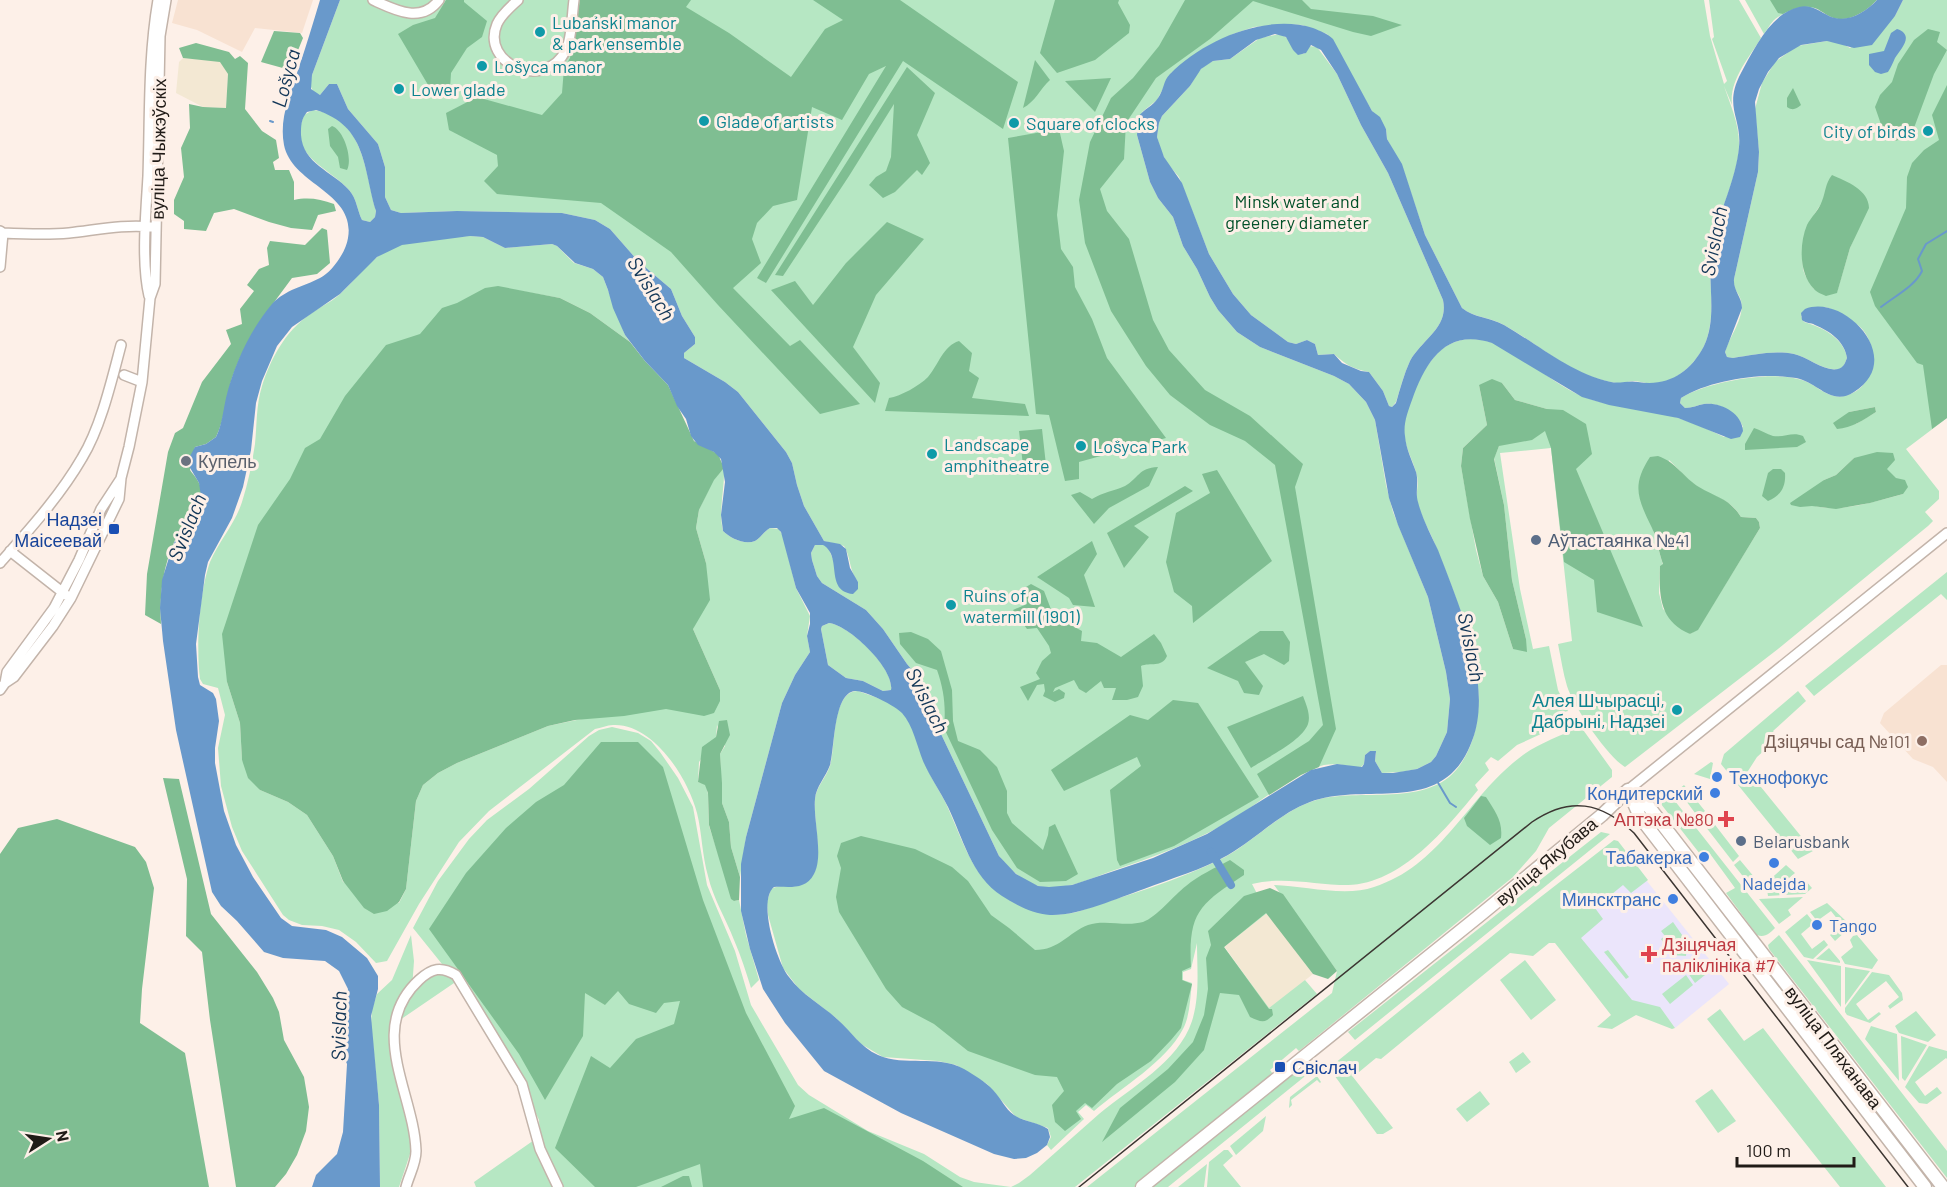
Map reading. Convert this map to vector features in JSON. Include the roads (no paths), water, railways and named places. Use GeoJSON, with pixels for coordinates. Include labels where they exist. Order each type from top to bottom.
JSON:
{"type":"FeatureCollection","features":[{"type":"Feature","properties":{"kind":"main road","name":"вуліца Пляханава"},"geometry":{"type":"LineString","coordinates":[[1628,790],[1640,817],[1881,1119],[1943,1187]]}},
{"type":"Feature","properties":{"kind":"main road","name":"вуліца Якубава"},"geometry":{"type":"LineString","coordinates":[[1142,1187],[1488,909],[1602,815],[1628,790]]}},
{"type":"Feature","properties":{"kind":"main road","name":"вуліца Пляханава"},"geometry":{"type":"LineString","coordinates":[[1881,1119],[1925,1187]]}},
{"type":"Feature","properties":{"kind":"street","name":"вуліца Чыжэўскіх"},"geometry":{"type":"LineString","coordinates":[[3,686],[14,677],[53,626],[67,595],[119,499],[121,478],[142,382],[150,298],[154,284],[151,227],[152,36],[158,0]]}},
{"type":"Feature","properties":{"kind":"street","name":"вуліца Чыжэўскіх"},"geometry":{"type":"LineString","coordinates":[[151,227],[160,36],[166,0]]}},
{"type":"Feature","properties":{"kind":"street"},"geometry":{"type":"LineString","coordinates":[[373,0],[409,14],[426,11],[439,0]]}},
{"type":"Feature","properties":{"kind":"street"},"geometry":{"type":"LineString","coordinates":[[518,0],[501,18],[496,27],[496,45],[499,54],[526,72],[545,69],[556,63],[567,50],[574,0]]}},
{"type":"Feature","properties":{"kind":"street"},"geometry":{"type":"LineString","coordinates":[[0,267],[2,232],[67,233],[111,228],[151,227]]}},
{"type":"Feature","properties":{"kind":"street"},"geometry":{"type":"LineString","coordinates":[[0,563],[56,497],[83,456],[104,405],[122,345]]}},
{"type":"Feature","properties":{"kind":"street"},"geometry":{"type":"LineString","coordinates":[[124,375],[142,382]]}},
{"type":"Feature","properties":{"kind":"street","name":"вуліца Якубава"},"geometry":{"type":"LineString","coordinates":[[1628,790],[1947,533]]}},
{"type":"Feature","properties":{"kind":"street"},"geometry":{"type":"LineString","coordinates":[[10,551],[67,595]]}},
{"type":"Feature","properties":{"kind":"street"},"geometry":{"type":"LineString","coordinates":[[406,1187],[416,1153],[396,1058],[395,1017],[410,990],[431,971],[438,968],[446,969],[456,975],[514,1069],[528,1100],[544,1160],[558,1187]]}},
{"type":"Feature","properties":{"kind":"water","name":"Svislach"},"geometry":{"type":"Polygon","coordinates":[[[320,0],[340,0],[312,75],[311,89],[320,95],[329,84],[337,84],[348,109],[378,144],[385,167],[385,197],[391,210],[401,213],[457,211],[562,213],[595,220],[610,229],[638,261],[671,289],[682,316],[695,337],[695,344],[684,353],[684,358],[738,392],[786,452],[792,463],[804,506],[824,541],[840,544],[846,549],[850,568],[858,582],[858,589],[853,594],[839,587],[832,557],[823,545],[815,545],[811,553],[817,576],[822,583],[866,610],[919,678],[932,715],[999,856],[1016,874],[1038,886],[1072,885],[1153,858],[1207,834],[1311,770],[1337,764],[1362,767],[1365,755],[1370,751],[1376,751],[1375,761],[1382,773],[1417,769],[1431,762],[1436,756],[1447,732],[1450,699],[1428,597],[1389,498],[1375,420],[1366,402],[1349,384],[1260,347],[1237,332],[1210,297],[1183,246],[1173,217],[1158,198],[1150,182],[1137,135],[1138,117],[1156,101],[1170,74],[1200,50],[1236,33],[1275,24],[1295,24],[1313,28],[1328,35],[1333,39],[1372,111],[1380,117],[1386,129],[1387,139],[1402,164],[1425,235],[1462,308],[1472,314],[1504,325],[1555,358],[1596,378],[1614,382],[1649,383],[1668,380],[1685,371],[1698,356],[1708,334],[1711,321],[1710,269],[1713,243],[1735,171],[1739,147],[1734,95],[1741,73],[1764,33],[1780,16],[1803,6],[1842,19],[1861,13],[1877,0],[1903,0],[1895,16],[1872,45],[1854,48],[1827,41],[1801,45],[1779,58],[1759,89],[1755,102],[1759,152],[1758,172],[1734,279],[1742,308],[1725,352],[1727,357],[1733,358],[1771,353],[1794,354],[1827,368],[1838,369],[1844,365],[1847,358],[1840,342],[1826,330],[1802,320],[1801,313],[1805,309],[1820,307],[1837,311],[1852,320],[1864,332],[1872,347],[1874,363],[1869,378],[1846,396],[1831,395],[1804,380],[1768,376],[1721,382],[1681,398],[1680,403],[1685,408],[1711,404],[1724,407],[1735,414],[1743,431],[1740,437],[1731,439],[1678,418],[1609,405],[1582,397],[1492,343],[1462,340],[1450,344],[1431,361],[1424,373],[1405,422],[1405,431],[1417,476],[1417,498],[1456,596],[1472,647],[1477,673],[1479,699],[1477,723],[1470,746],[1457,768],[1440,782],[1421,789],[1400,793],[1332,796],[1310,802],[1278,819],[1238,849],[1218,860],[1187,874],[1098,906],[1061,915],[1044,914],[1019,906],[991,888],[969,856],[948,807],[923,761],[906,718],[893,706],[872,696],[859,691],[848,694],[839,711],[830,765],[816,794],[818,858],[814,874],[806,883],[791,887],[774,887],[769,894],[768,918],[774,946],[784,969],[794,983],[872,1052],[899,1060],[943,1062],[964,1069],[990,1087],[1014,1115],[1048,1129],[1050,1137],[1047,1145],[1026,1158],[1014,1159],[994,1154],[901,1113],[824,1071],[785,1023],[763,989],[741,911],[741,864],[746,837],[782,703],[795,675],[810,652],[807,636],[810,613],[796,588],[781,532],[777,528],[770,528],[757,540],[751,542],[738,540],[723,531],[721,515],[725,482],[721,459],[714,452],[698,445],[691,436],[686,419],[677,406],[668,385],[625,335],[603,277],[593,269],[575,263],[552,244],[505,248],[483,237],[470,236],[402,245],[377,257],[340,294],[292,327],[277,346],[262,381],[256,403],[251,450],[243,487],[232,518],[208,562],[196,644],[200,685],[213,693],[216,699],[219,721],[215,763],[224,811],[236,845],[253,877],[281,918],[292,926],[326,930],[342,937],[367,958],[378,976],[378,989],[371,1016],[379,1105],[380,1187],[312,1187],[316,1175],[337,1154],[343,1132],[347,1064],[336,1039],[337,1017],[346,1003],[348,989],[339,971],[325,961],[283,958],[264,952],[221,906],[212,892],[176,730],[160,608],[162,580],[172,548],[180,529],[201,496],[199,483],[189,466],[189,458],[195,447],[206,444],[216,437],[229,386],[244,348],[272,304],[289,292],[325,275],[338,261],[347,243],[348,222],[342,210],[333,199],[298,170],[289,159],[284,145],[283,126],[286,107],[320,0]],[[1275,34],[1256,40],[1230,59],[1213,61],[1201,69],[1190,86],[1162,116],[1157,137],[1164,157],[1182,183],[1209,254],[1233,294],[1251,315],[1288,342],[1296,344],[1307,340],[1315,344],[1318,355],[1334,354],[1342,363],[1369,372],[1383,391],[1389,406],[1392,407],[1396,403],[1410,361],[1442,318],[1443,300],[1388,173],[1361,125],[1337,74],[1321,50],[1311,45],[1306,53],[1298,55],[1286,37],[1275,34]],[[316,110],[307,112],[302,120],[303,145],[319,166],[349,190],[354,197],[362,220],[370,222],[375,217],[376,211],[360,150],[345,126],[333,117],[316,110]],[[829,623],[822,626],[828,665],[846,678],[863,681],[883,691],[891,690],[886,671],[869,649],[848,631],[838,626],[829,623]]]}},
{"type":"Feature","properties":{"kind":"water"},"geometry":{"type":"Polygon","coordinates":[[[1897,29],[1905,35],[1903,46],[1888,72],[1881,74],[1875,72],[1869,65],[1869,54],[1884,51],[1891,33],[1897,29]]]}},
{"type":"Feature","properties":{"kind":"waterway"},"geometry":{"type":"LineString","coordinates":[[1881,307],[1915,281],[1922,271],[1918,259],[1926,244],[1947,231]]}},
{"type":"Feature","properties":{"kind":"waterway"},"geometry":{"type":"LineString","coordinates":[[1437,781],[1450,803],[1456,807]]}},
{"type":"Feature","properties":{"kind":"waterway"},"geometry":{"type":"LineString","coordinates":[[1211,852],[1231,885]]}},
{"type":"Feature","properties":{"kind":"tram line"},"geometry":{"type":"LineString","coordinates":[[1079,1187],[1532,822],[1559,808],[1572,806],[1597,809],[1622,823],[1634,833],[1908,1187]]}},
{"type":"Feature","properties":{"kind":"place","name":"Lubański manor & park ensemble"},"geometry":{"type":"Point","coordinates":[540,32]}},
{"type":"Feature","properties":{"kind":"place","name":"Lošyca manor"},"geometry":{"type":"Point","coordinates":[482,66]}},
{"type":"Feature","properties":{"kind":"place","name":"Lower glade"},"geometry":{"type":"Point","coordinates":[399,89]}},
{"type":"Feature","properties":{"kind":"place","name":"Glade of artists"},"geometry":{"type":"Point","coordinates":[704,121]}},
{"type":"Feature","properties":{"kind":"place","name":"Square of clocks"},"geometry":{"type":"Point","coordinates":[1014,123]}},
{"type":"Feature","properties":{"kind":"place","name":"City of birds"},"geometry":{"type":"Point","coordinates":[1928,131]}},
{"type":"Feature","properties":{"kind":"place","name":"Lošyca Park"},"geometry":{"type":"Point","coordinates":[1081,446]}},
{"type":"Feature","properties":{"kind":"place","name":"Landscape amphitheatre"},"geometry":{"type":"Point","coordinates":[932,454]}},
{"type":"Feature","properties":{"kind":"place","name":"Купель"},"geometry":{"type":"Point","coordinates":[186,461]}},
{"type":"Feature","properties":{"kind":"place","name":"Надзеі Маісеевай"},"geometry":{"type":"Point","coordinates":[114,529]}},
{"type":"Feature","properties":{"kind":"place","name":"Аўтастаянка №41"},"geometry":{"type":"Point","coordinates":[1536,540]}},
{"type":"Feature","properties":{"kind":"place","name":"Ruins of a watermill (1901)"},"geometry":{"type":"Point","coordinates":[951,605]}},
{"type":"Feature","properties":{"kind":"place","name":"Алея Шчырасці, Дабрыні, Надзеі"},"geometry":{"type":"Point","coordinates":[1677,710]}},
{"type":"Feature","properties":{"kind":"place","name":"Дзіцячы сад №101"},"geometry":{"type":"Point","coordinates":[1922,741]}},
{"type":"Feature","properties":{"kind":"place","name":"Технофокус"},"geometry":{"type":"Point","coordinates":[1717,777]}},
{"type":"Feature","properties":{"kind":"place","name":"Кондитерский"},"geometry":{"type":"Point","coordinates":[1715,793]}},
{"type":"Feature","properties":{"kind":"place","name":"Аптэка №80"},"geometry":{"type":"Point","coordinates":[1726,819]}},
{"type":"Feature","properties":{"kind":"place","name":"Belarusbank"},"geometry":{"type":"Point","coordinates":[1741,841]}},
{"type":"Feature","properties":{"kind":"place","name":"Табакерка"},"geometry":{"type":"Point","coordinates":[1704,857]}},
{"type":"Feature","properties":{"kind":"place","name":"Nadejda"},"geometry":{"type":"Point","coordinates":[1774,863]}},
{"type":"Feature","properties":{"kind":"place","name":"Минсктранс"},"geometry":{"type":"Point","coordinates":[1673,899]}},
{"type":"Feature","properties":{"kind":"place","name":"Tango"},"geometry":{"type":"Point","coordinates":[1817,925]}},
{"type":"Feature","properties":{"kind":"place","name":"Дзіцячая паліклініка #7"},"geometry":{"type":"Point","coordinates":[1649,954]}},
{"type":"Feature","properties":{"kind":"place","name":"Свіслач"},"geometry":{"type":"Point","coordinates":[1280,1067]}},
{"type":"Feature","properties":{"kind":"water label","name":"Lošyca"},"geometry":{"type":"Point","coordinates":[285,78]}},
{"type":"Feature","properties":{"kind":"park label","name":"Minsk water and greenery diameter"},"geometry":{"type":"Point","coordinates":[1297,211]}}]}
